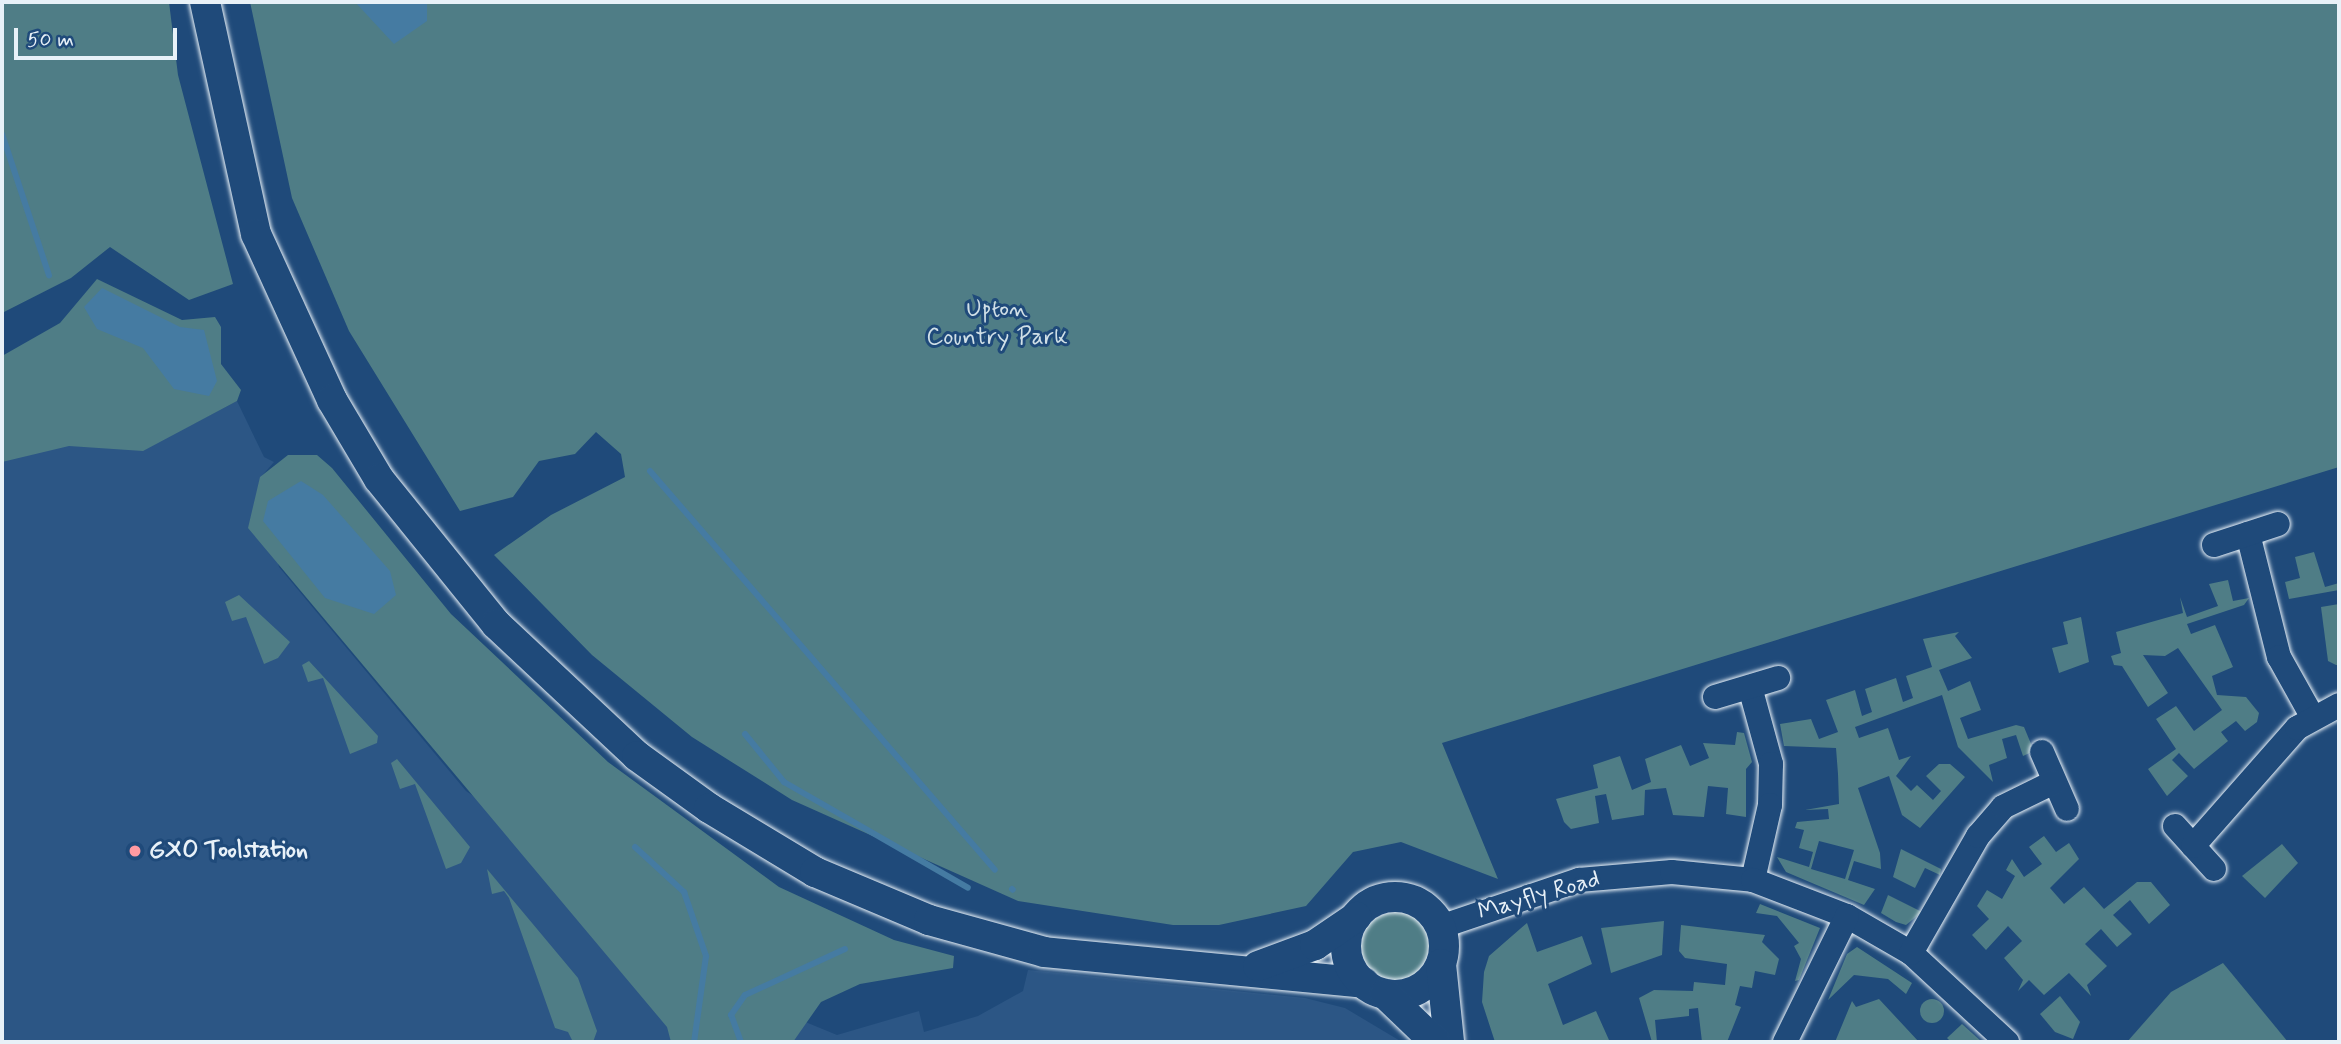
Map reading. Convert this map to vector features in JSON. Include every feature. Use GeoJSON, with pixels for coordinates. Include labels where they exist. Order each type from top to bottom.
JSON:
{"type":"FeatureCollection","features":[{"type":"Feature","properties":{"kind":"street"},"geometry":{"type":"LineString","coordinates":[[205,2],[256,234],[319,376],[379,479],[427,542],[496,624],[574,701],[709,808],[815,872],[929,920],[1044,952],[1254,968],[1375,988],[1413,991],[1441,964]]}},
{"type":"Feature","properties":{"kind":"street"},"geometry":{"type":"LineString","coordinates":[[2214,545],[2278,524]]}},
{"type":"Feature","properties":{"kind":"street"},"geometry":{"type":"LineString","coordinates":[[2248,534],[2278,657],[2312,716]]}},
{"type":"Feature","properties":{"kind":"street"},"geometry":{"type":"LineString","coordinates":[[1715,697],[1778,678]]}},
{"type":"Feature","properties":{"kind":"street"},"geometry":{"type":"LineString","coordinates":[[1750,687],[1771,764],[1770,804],[1753,880]]}},
{"type":"Feature","properties":{"kind":"street"},"geometry":{"type":"LineString","coordinates":[[2193,846],[2312,716],[2339,705]]}},
{"type":"Feature","properties":{"kind":"street"},"geometry":{"type":"LineString","coordinates":[[2042,752],[2067,809]]}},
{"type":"Feature","properties":{"kind":"street"},"geometry":{"type":"LineString","coordinates":[[1910,953],[1978,836],[2003,807],[2054,782]]}},
{"type":"Feature","properties":{"kind":"street"},"geometry":{"type":"LineString","coordinates":[[2175,826],[2214,869]]}},
{"type":"Feature","properties":{"kind":"street","name":"Mayfly Road"},"geometry":{"type":"LineString","coordinates":[[1440,927],[1513,899],[1603,877],[1672,872],[1753,880],[1847,916],[1910,953],[2007,1042]]}},
{"type":"Feature","properties":{"kind":"street"},"geometry":{"type":"LineString","coordinates":[[1254,968],[1315,945],[1381,899],[1397,897],[1426,907],[1440,927],[1449,1042]]}},
{"type":"Feature","properties":{"kind":"street"},"geometry":{"type":"LineString","coordinates":[[1785,1042],[1847,916]]}},
{"type":"Feature","properties":{"kind":"street"},"geometry":{"type":"LineString","coordinates":[[1356,917],[1346,949],[1375,988],[1435,1042]]}},
{"type":"Feature","properties":{"kind":"shaded area"},"geometry":{"type":"Polygon","coordinates":[[[355,2],[427,2],[427,21],[394,44],[355,2]]]}},
{"type":"Feature","properties":{"kind":"shaded area"},"geometry":{"type":"Polygon","coordinates":[[[102,288],[180,327],[204,330],[217,381],[209,396],[174,389],[143,348],[97,329],[84,307],[102,288]]]}},
{"type":"Feature","properties":{"kind":"shaded area"},"geometry":{"type":"Polygon","coordinates":[[[237,401],[264,457],[274,462],[260,478],[279,567],[466,791],[803,1021],[837,1035],[919,1011],[924,1032],[978,1016],[1023,991],[1028,970],[1305,998],[1345,1008],[1402,1042],[2,1042],[2,415],[193,424],[237,401]]]}},
{"type":"Feature","properties":{"kind":"shaded area"},"geometry":{"type":"Polygon","coordinates":[[[301,481],[323,495],[390,571],[396,595],[374,614],[325,598],[263,521],[268,501],[301,481]]]}},
{"type":"Feature","properties":{"kind":"green space"},"geometry":{"type":"Polygon","coordinates":[[[2,2],[169,2],[178,75],[233,284],[189,300],[110,247],[71,278],[2,313],[2,2]]]}},
{"type":"Feature","properties":{"kind":"green space","name":"Upton Country Park"},"geometry":{"type":"Polygon","coordinates":[[[250,2],[2339,2],[2339,467],[1442,743],[1498,879],[1401,842],[1353,852],[1306,906],[1219,925],[1173,925],[1018,901],[792,800],[692,737],[592,655],[494,555],[551,515],[625,477],[621,454],[596,432],[575,454],[539,461],[513,497],[460,511],[349,331],[292,198],[250,2]]]}},
{"type":"Feature","properties":{"kind":"green space"},"geometry":{"type":"Polygon","coordinates":[[[97,279],[182,320],[215,317],[221,327],[221,364],[241,390],[237,401],[143,451],[69,446],[2,462],[2,356],[60,323],[97,279]]]}},
{"type":"Feature","properties":{"kind":"green space"},"geometry":{"type":"Polygon","coordinates":[[[288,455],[317,455],[332,468],[451,614],[608,762],[779,887],[894,940],[954,956],[953,968],[860,984],[821,1002],[793,1042],[671,1042],[667,1027],[248,528],[260,477],[288,455]]]}},
{"type":"Feature","properties":{"kind":"green space"},"geometry":{"type":"Polygon","coordinates":[[[2314,552],[2325,587],[2339,583],[2339,590],[2289,599],[2285,582],[2300,578],[2295,557],[2314,552]]]}},
{"type":"Feature","properties":{"kind":"green space"},"geometry":{"type":"Polygon","coordinates":[[[2228,580],[2233,601],[2249,598],[2244,605],[2187,624],[2191,634],[2215,625],[2233,667],[2212,676],[2217,695],[2246,697],[2259,713],[2257,722],[2245,731],[2236,721],[2221,732],[2228,741],[2194,769],[2179,753],[2172,760],[2188,776],[2167,796],[2148,769],[2176,749],[2156,719],[2176,706],[2194,731],[2222,710],[2178,648],[2165,656],[2143,655],[2168,693],[2148,707],[2122,666],[2114,665],[2111,656],[2121,653],[2116,632],[2183,613],[2180,597],[2187,617],[2218,606],[2209,584],[2228,580]]]}},
{"type":"Feature","properties":{"kind":"green space"},"geometry":{"type":"Polygon","coordinates":[[[239,595],[290,642],[278,658],[264,664],[246,617],[232,621],[225,602],[239,595]]]}},
{"type":"Feature","properties":{"kind":"green space"},"geometry":{"type":"Polygon","coordinates":[[[2339,604],[2339,665],[2336,665],[2328,661],[2321,607],[2339,604]]]}},
{"type":"Feature","properties":{"kind":"green space"},"geometry":{"type":"Polygon","coordinates":[[[2081,617],[2089,662],[2059,673],[2052,648],[2068,644],[2063,622],[2081,617]]]}},
{"type":"Feature","properties":{"kind":"green space"},"geometry":{"type":"Polygon","coordinates":[[[1959,632],[1955,636],[1972,658],[1939,670],[1948,691],[1970,681],[1981,710],[1960,718],[1968,739],[2016,725],[2024,727],[2034,751],[2023,756],[2016,735],[2002,739],[2007,758],[1989,765],[1993,782],[1958,747],[1942,695],[1855,727],[1859,738],[1888,728],[1899,760],[1911,756],[1896,776],[1911,791],[1917,785],[1933,800],[1941,791],[1926,776],[1939,764],[1950,764],[1965,777],[1920,828],[1902,815],[1889,776],[1858,788],[1880,853],[1881,869],[1854,861],[1848,880],[1875,889],[1864,905],[1786,872],[1777,857],[1809,867],[1813,852],[1799,848],[1804,830],[1795,828],[1797,822],[1829,819],[1828,809],[1805,810],[1839,804],[1836,748],[1784,746],[1780,724],[1811,719],[1819,739],[1838,732],[1826,700],[1855,690],[1862,716],[1872,712],[1865,689],[1896,678],[1903,702],[1913,698],[1906,676],[1932,667],[1923,639],[1959,632]],[[1819,841],[1811,869],[1845,879],[1854,850],[1819,841]]]}},
{"type":"Feature","properties":{"kind":"green space"},"geometry":{"type":"Polygon","coordinates":[[[309,661],[378,736],[377,743],[350,754],[323,678],[308,682],[302,665],[309,661]]]}},
{"type":"Feature","properties":{"kind":"green space"},"geometry":{"type":"Polygon","coordinates":[[[1737,732],[1744,733],[1752,762],[1746,769],[1746,817],[1726,814],[1728,788],[1708,786],[1704,817],[1673,815],[1666,788],[1645,790],[1644,815],[1612,820],[1606,794],[1595,796],[1599,823],[1571,829],[1564,822],[1556,799],[1598,788],[1593,765],[1620,756],[1632,790],[1651,782],[1645,759],[1681,745],[1690,766],[1709,758],[1703,743],[1735,745],[1737,732]]]}},
{"type":"Feature","properties":{"kind":"green space"},"geometry":{"type":"Polygon","coordinates":[[[397,759],[470,847],[461,863],[446,869],[415,784],[400,789],[391,763],[397,759]]]}},
{"type":"Feature","properties":{"kind":"green space"},"geometry":{"type":"Polygon","coordinates":[[[2044,836],[2056,852],[2069,843],[2079,859],[2050,888],[2064,904],[2084,887],[2104,909],[2137,882],[2151,882],[2170,905],[2149,924],[2130,900],[2113,915],[2132,934],[2117,947],[2101,929],[2085,944],[2107,966],[2087,985],[2091,996],[2069,973],[2044,995],[2029,980],[2018,991],[2023,980],[2004,958],[2022,941],[2008,926],[1986,950],[1972,935],[1989,919],[1977,906],[1987,890],[2002,899],[2015,876],[2006,870],[2012,859],[2024,877],[2042,864],[2029,847],[2044,836]]]}},
{"type":"Feature","properties":{"kind":"green space"},"geometry":{"type":"Polygon","coordinates":[[[2282,844],[2298,863],[2265,898],[2242,876],[2282,844]]]}},
{"type":"Feature","properties":{"kind":"green space"},"geometry":{"type":"Polygon","coordinates":[[[1901,849],[1941,869],[1940,875],[1925,868],[1915,888],[1893,877],[1901,849]]]}},
{"type":"Feature","properties":{"kind":"green space"},"geometry":{"type":"Polygon","coordinates":[[[487,869],[578,978],[597,1031],[593,1042],[566,1042],[572,1040],[568,1032],[555,1028],[509,898],[504,891],[492,894],[487,869]]]}},
{"type":"Feature","properties":{"kind":"green space"},"geometry":{"type":"Polygon","coordinates":[[[1888,895],[1922,912],[1906,925],[1896,922],[1881,913],[1888,895]]]}},
{"type":"Feature","properties":{"kind":"green space"},"geometry":{"type":"Polygon","coordinates":[[[1760,904],[1820,928],[1799,980],[1795,981],[1801,959],[1794,946],[1799,943],[1777,916],[1756,913],[1760,904]]]}},
{"type":"Feature","properties":{"kind":"green space"},"geometry":{"type":"Polygon","coordinates":[[[1396,912],[1421,922],[1431,947],[1421,972],[1396,982],[1371,972],[1361,947],[1371,922],[1396,912]]]}},
{"type":"Feature","properties":{"kind":"green space"},"geometry":{"type":"Polygon","coordinates":[[[1664,921],[1662,955],[1611,973],[1601,928],[1664,921]]]}},
{"type":"Feature","properties":{"kind":"green space"},"geometry":{"type":"Polygon","coordinates":[[[1527,923],[1537,952],[1582,936],[1592,964],[1548,984],[1563,1025],[1596,1011],[1609,1040],[1495,1042],[1482,1002],[1484,972],[1489,956],[1527,923]]]}},
{"type":"Feature","properties":{"kind":"green space"},"geometry":{"type":"Polygon","coordinates":[[[1681,925],[1765,935],[1762,942],[1779,959],[1775,975],[1755,971],[1752,988],[1740,986],[1735,1005],[1741,1007],[1727,1042],[1702,1042],[1698,1008],[1689,1009],[1689,1016],[1655,1020],[1657,1042],[1652,1042],[1639,998],[1654,990],[1693,991],[1694,982],[1725,985],[1727,964],[1685,958],[1679,951],[1681,925]]]}},
{"type":"Feature","properties":{"kind":"green space"},"geometry":{"type":"Polygon","coordinates":[[[1857,947],[1912,983],[1906,994],[1888,979],[1854,975],[1828,1000],[1847,954],[1857,947]]]}},
{"type":"Feature","properties":{"kind":"green space"},"geometry":{"type":"Polygon","coordinates":[[[2223,963],[2288,1042],[2127,1042],[2171,992],[2223,963]]]}},
{"type":"Feature","properties":{"kind":"green space"},"geometry":{"type":"Polygon","coordinates":[[[2060,996],[2080,1022],[2073,1039],[2055,1032],[2040,1014],[2060,996]]]}},
{"type":"Feature","properties":{"kind":"green space"},"geometry":{"type":"Polygon","coordinates":[[[1879,999],[1919,1042],[1835,1042],[1852,1001],[1856,1007],[1879,999]]]}},
{"type":"Feature","properties":{"kind":"green space"},"geometry":{"type":"Polygon","coordinates":[[[1932,999],[1941,1002],[1944,1011],[1941,1020],[1932,1023],[1923,1020],[1920,1011],[1923,1002],[1932,999]]]}},
{"type":"Feature","properties":{"kind":"green space"},"geometry":{"type":"Polygon","coordinates":[[[1962,1024],[1982,1042],[1951,1042],[1947,1038],[1962,1024]]]}},
{"type":"Feature","properties":{"kind":"waterway"},"geometry":{"type":"LineString","coordinates":[[2,134],[49,275]]}},
{"type":"Feature","properties":{"kind":"waterway"},"geometry":{"type":"LineString","coordinates":[[650,471],[995,870]]}},
{"type":"Feature","properties":{"kind":"waterway"},"geometry":{"type":"LineString","coordinates":[[745,734],[784,782],[968,888]]}},
{"type":"Feature","properties":{"kind":"waterway"},"geometry":{"type":"LineString","coordinates":[[635,847],[684,892],[706,956],[694,1042]]}},
{"type":"Feature","properties":{"kind":"waterway"},"geometry":{"type":"LineString","coordinates":[[741,1042],[731,1015],[745,995],[845,949]]}},
{"type":"Feature","properties":{"kind":"place","name":"GXO Toolstation"},"geometry":{"type":"Point","coordinates":[135,851]}}]}
